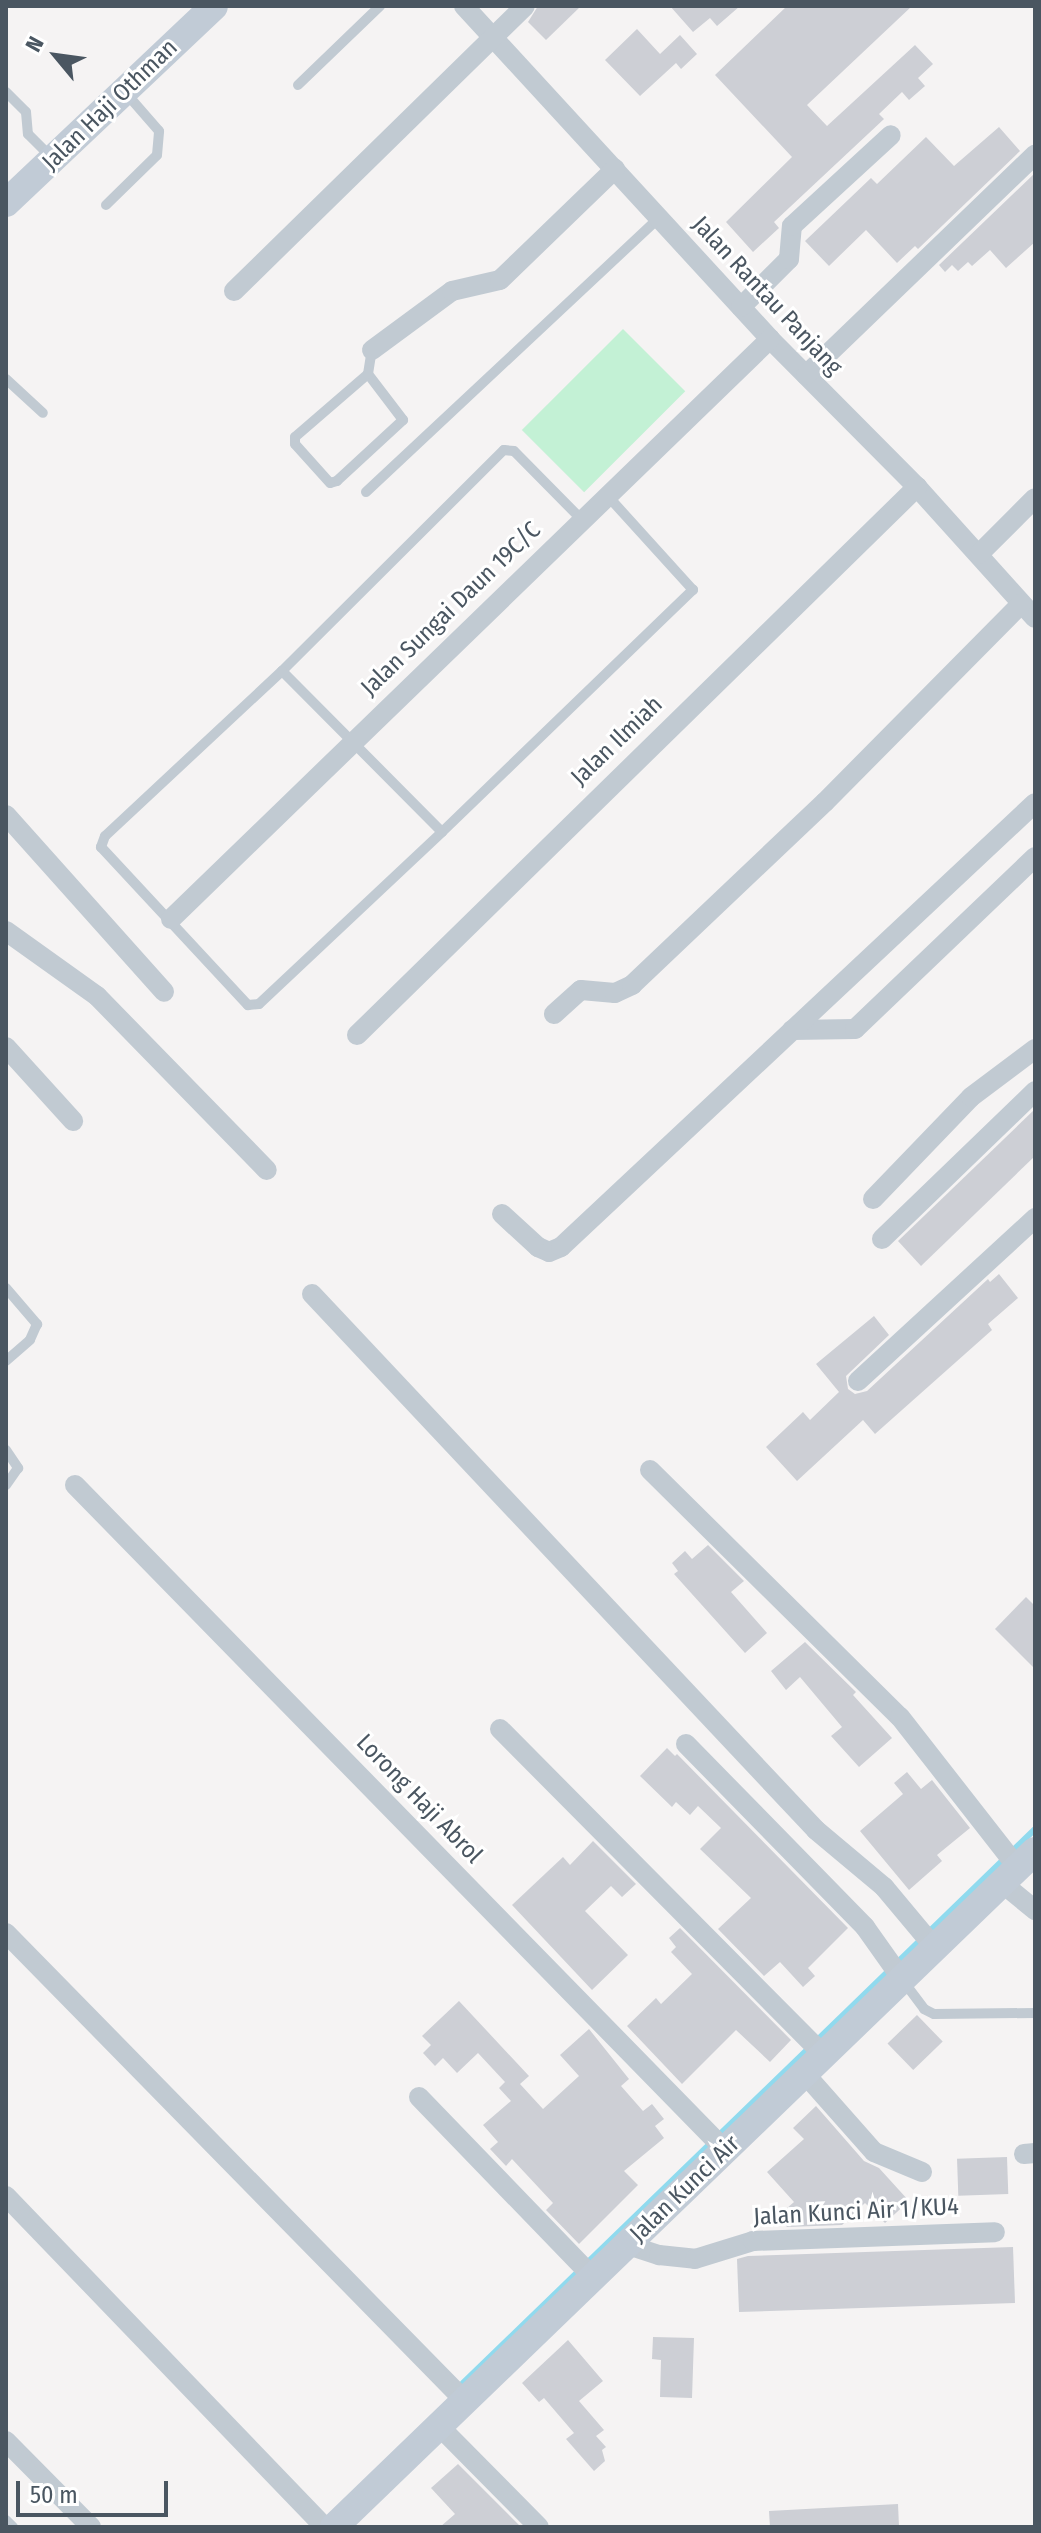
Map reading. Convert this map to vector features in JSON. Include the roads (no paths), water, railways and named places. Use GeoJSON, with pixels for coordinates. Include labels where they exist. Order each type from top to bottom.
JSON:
{"type":"FeatureCollection","features":[{"type":"Feature","properties":{"kind":"street","name":"Jalan Haji Othman"},"geometry":{"type":"LineString","coordinates":[[6,203],[214,6]]}},
{"type":"Feature","properties":{"kind":"street","name":"Jalan Rantau Panjang"},"geometry":{"type":"LineString","coordinates":[[464,6],[770,339],[917,487],[1028,611]]}},
{"type":"Feature","properties":{"kind":"street"},"geometry":{"type":"LineString","coordinates":[[234,291],[525,6]]}},
{"type":"Feature","properties":{"kind":"street"},"geometry":{"type":"LineString","coordinates":[[741,307],[789,259],[792,226],[891,135]]}},
{"type":"Feature","properties":{"kind":"street"},"geometry":{"type":"LineString","coordinates":[[806,375],[1035,155]]}},
{"type":"Feature","properties":{"kind":"street"},"geometry":{"type":"LineString","coordinates":[[372,350],[452,291],[500,280],[615,169]]}},
{"type":"Feature","properties":{"kind":"street","name":"Jalan Sungai Daun 19C/C"},"geometry":{"type":"LineString","coordinates":[[171,919],[770,339]]}},
{"type":"Feature","properties":{"kind":"street","name":"Jalan Ilmiah"},"geometry":{"type":"LineString","coordinates":[[357,1035],[917,487]]}},
{"type":"Feature","properties":{"kind":"street"},"geometry":{"type":"LineString","coordinates":[[979,554],[1035,498]]}},
{"type":"Feature","properties":{"kind":"street"},"geometry":{"type":"LineString","coordinates":[[554,1014],[581,990],[615,993],[632,985],[1028,611]]}},
{"type":"Feature","properties":{"kind":"street"},"geometry":{"type":"LineString","coordinates":[[502,1214],[538,1247],[549,1252],[561,1247],[1035,803]]}},
{"type":"Feature","properties":{"kind":"street"},"geometry":{"type":"LineString","coordinates":[[6,815],[164,992]]}},
{"type":"Feature","properties":{"kind":"street"},"geometry":{"type":"LineString","coordinates":[[792,1030],[855,1029],[1035,857]]}},
{"type":"Feature","properties":{"kind":"street"},"geometry":{"type":"LineString","coordinates":[[6,931],[97,996],[267,1170]]}},
{"type":"Feature","properties":{"kind":"street"},"geometry":{"type":"LineString","coordinates":[[6,1047],[73,1121]]}},
{"type":"Feature","properties":{"kind":"street"},"geometry":{"type":"LineString","coordinates":[[873,1199],[971,1097],[1035,1049]]}},
{"type":"Feature","properties":{"kind":"street"},"geometry":{"type":"LineString","coordinates":[[882,1239],[1035,1091]]}},
{"type":"Feature","properties":{"kind":"street"},"geometry":{"type":"LineString","coordinates":[[858,1381],[1035,1218]]}},
{"type":"Feature","properties":{"kind":"street"},"geometry":{"type":"LineString","coordinates":[[312,1294],[816,1830],[884,1887],[928,1940]]}},
{"type":"Feature","properties":{"kind":"street"},"geometry":{"type":"LineString","coordinates":[[650,1470],[900,1717],[1014,1862],[1035,1910]]}},
{"type":"Feature","properties":{"kind":"street","name":"Lorong Haji Abrol"},"geometry":{"type":"LineString","coordinates":[[75,1485],[718,2143]]}},
{"type":"Feature","properties":{"kind":"street"},"geometry":{"type":"LineString","coordinates":[[500,1729],[814,2054],[874,2152],[922,2172]]}},
{"type":"Feature","properties":{"kind":"street"},"geometry":{"type":"LineString","coordinates":[[686,1744],[865,1927],[896,1971]]}},
{"type":"Feature","properties":{"kind":"street","name":"Jalan Kunci Air"},"geometry":{"type":"LineString","coordinates":[[324,2523],[439,2426],[458,2395],[587,2270],[628,2245],[718,2143],[814,2054],[928,1940],[1014,1862]]}},
{"type":"Feature","properties":{"kind":"street"},"geometry":{"type":"LineString","coordinates":[[6,1933],[458,2395]]}},
{"type":"Feature","properties":{"kind":"street"},"geometry":{"type":"LineString","coordinates":[[419,2097],[587,2270]]}},
{"type":"Feature","properties":{"kind":"street"},"geometry":{"type":"LineString","coordinates":[[6,2196],[324,2523]]}},
{"type":"Feature","properties":{"kind":"street","name":"Jalan Kunci Air 1/KU4"},"geometry":{"type":"LineString","coordinates":[[628,2245],[659,2255],[695,2259],[753,2241],[995,2232]]}},
{"type":"Feature","properties":{"kind":"street"},"geometry":{"type":"LineString","coordinates":[[439,2426],[539,2527]]}},
{"type":"Feature","properties":{"kind":"street"},"geometry":{"type":"LineString","coordinates":[[6,2441],[91,2527]]}},
{"type":"Feature","properties":{"kind":"lane"},"geometry":{"type":"LineString","coordinates":[[298,85],[380,6]]}},
{"type":"Feature","properties":{"kind":"lane"},"geometry":{"type":"LineString","coordinates":[[106,205],[157,155],[159,131],[124,90]]}},
{"type":"Feature","properties":{"kind":"lane"},"geometry":{"type":"LineString","coordinates":[[6,92],[26,112],[28,134],[53,159]]}},
{"type":"Feature","properties":{"kind":"lane"},"geometry":{"type":"LineString","coordinates":[[366,492],[659,218]]}},
{"type":"Feature","properties":{"kind":"lane"},"geometry":{"type":"LineString","coordinates":[[368,374],[403,420],[337,481],[330,483],[295,444],[295,437],[368,374],[372,350]]}},
{"type":"Feature","properties":{"kind":"lane"},"geometry":{"type":"LineString","coordinates":[[6,379],[43,413]]}},
{"type":"Feature","properties":{"kind":"lane"},"geometry":{"type":"LineString","coordinates":[[582,520],[514,451],[504,450],[282,671],[102,841],[101,847],[248,1005],[253,1006],[442,832],[693,590],[607,495]]}},
{"type":"Feature","properties":{"kind":"lane"},"geometry":{"type":"LineString","coordinates":[[282,671],[442,832]]}},
{"type":"Feature","properties":{"kind":"lane"},"geometry":{"type":"LineString","coordinates":[[6,1288],[37,1324],[30,1340],[6,1361]]}},
{"type":"Feature","properties":{"kind":"lane"},"geometry":{"type":"LineString","coordinates":[[6,1450],[18,1468],[6,1485]]}},
{"type":"Feature","properties":{"kind":"lane"},"geometry":{"type":"LineString","coordinates":[[896,1971],[924,2009],[934,2014],[1035,2013]]}},
{"type":"Feature","properties":{"kind":"lane"},"geometry":{"type":"LineString","coordinates":[[6,2520],[13,2527]]}},
{"type":"Feature","properties":{"kind":"waterway"},"geometry":{"type":"LineString","coordinates":[[463,2383],[1035,1829]]}}]}
